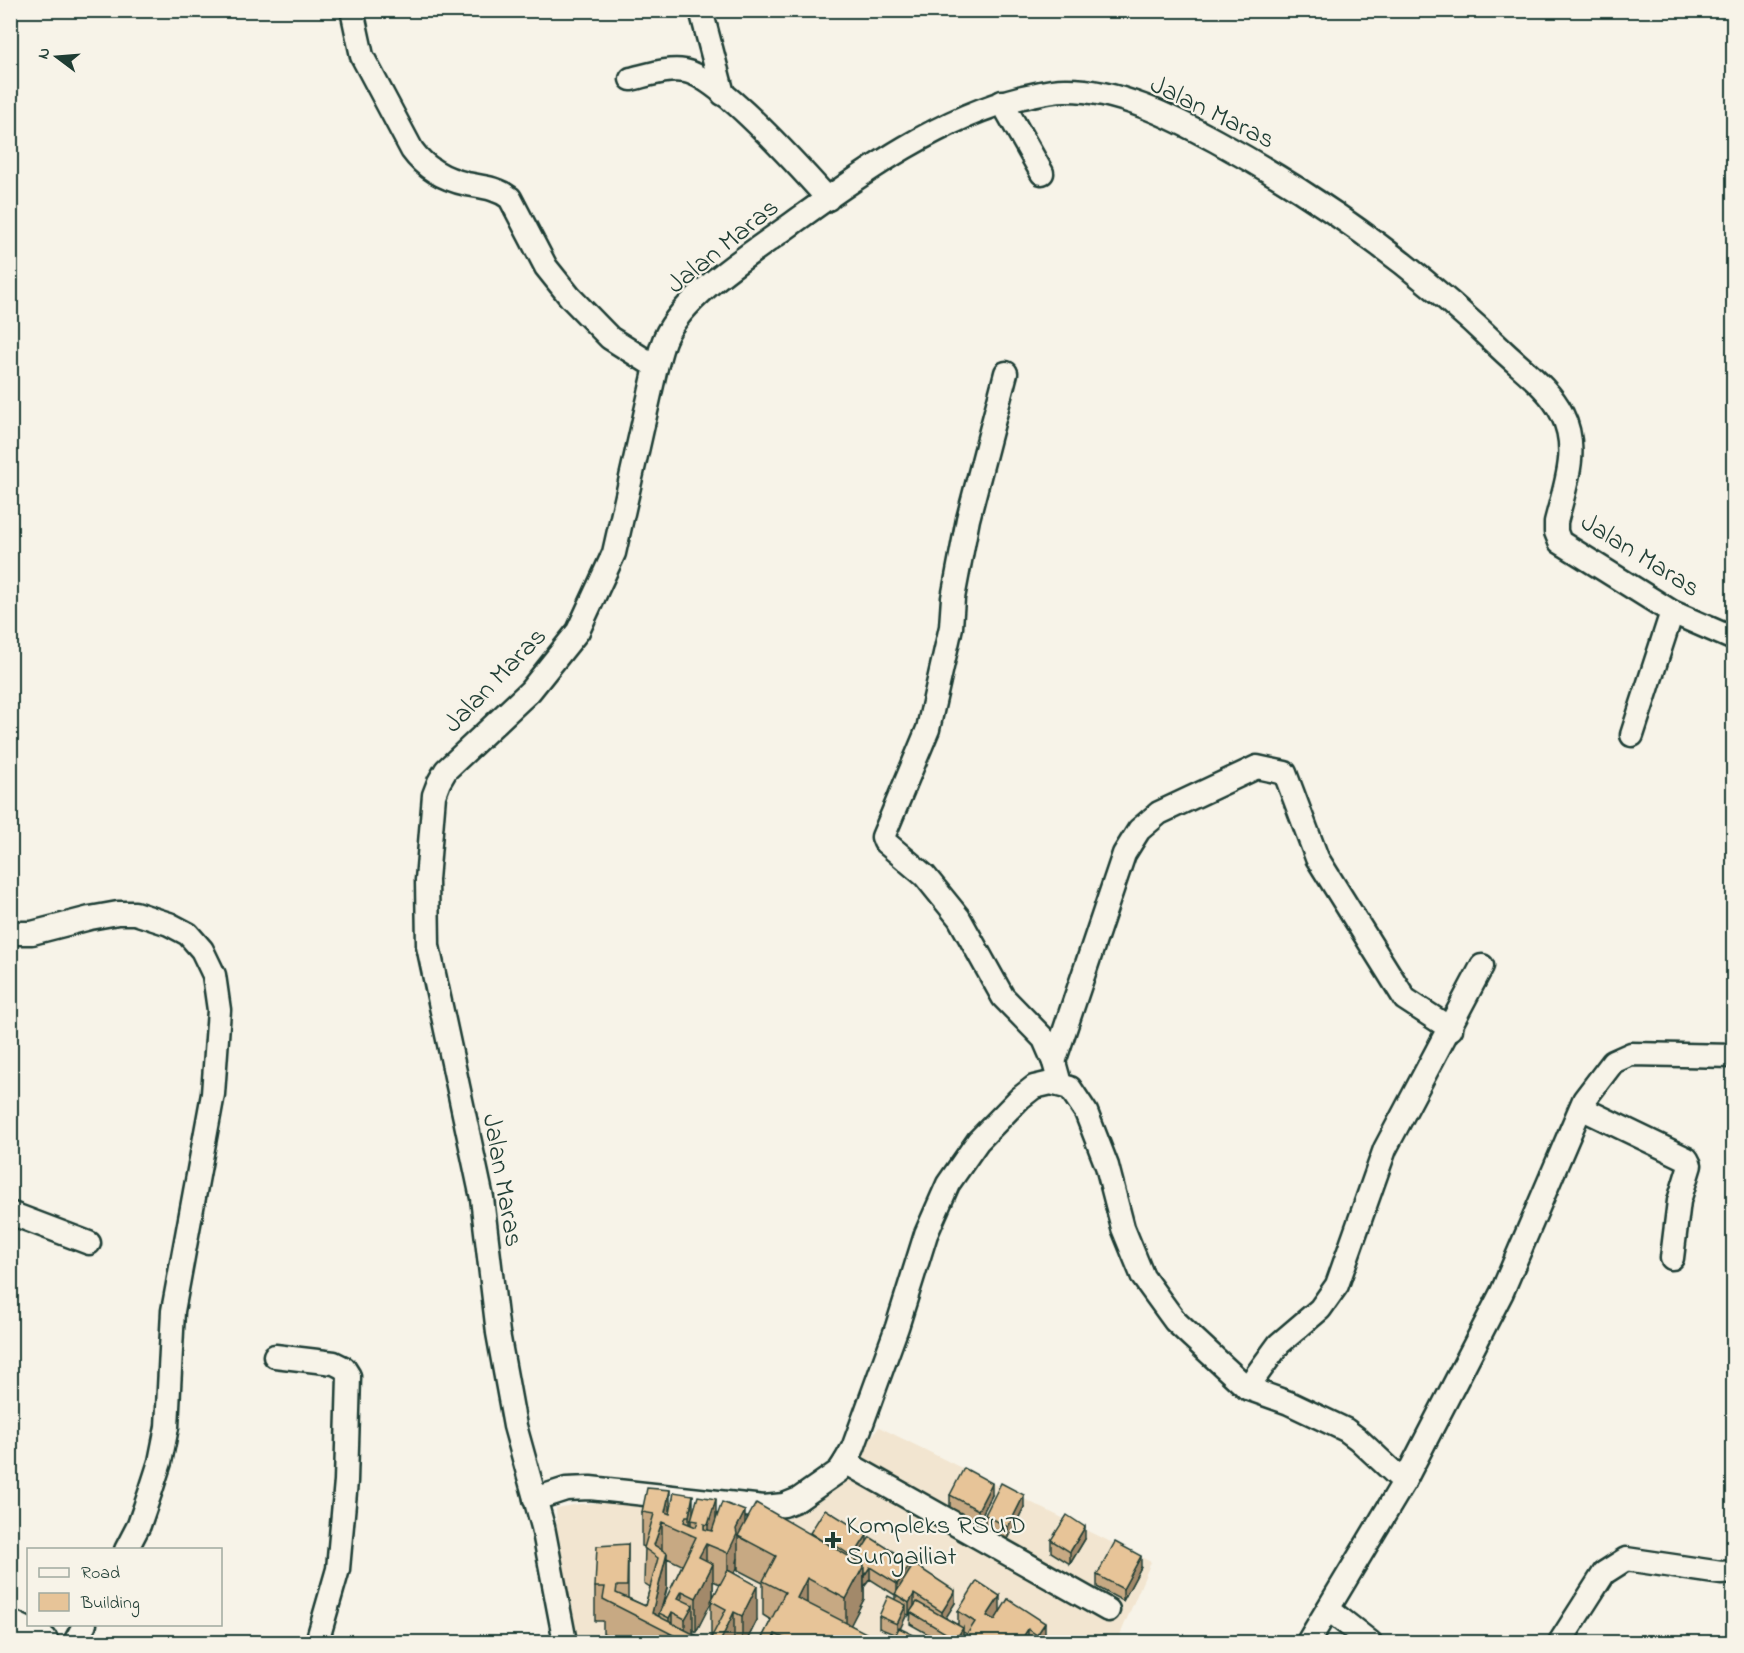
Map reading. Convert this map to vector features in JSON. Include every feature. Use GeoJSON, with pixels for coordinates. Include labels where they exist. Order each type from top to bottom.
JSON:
{"type":"FeatureCollection","features":[{"type":"Feature","properties":{"kind":"highway"},"geometry":{"type":"LineString","coordinates":[[10,1628],[41,1642]]}},
{"type":"Feature","properties":{"kind":"street"},"geometry":{"type":"LineString","coordinates":[[352,10],[362,56],[412,150],[421,162],[434,172],[463,183],[501,191],[510,198],[546,267],[570,297],[610,338],[656,367]]}},
{"type":"Feature","properties":{"kind":"street"},"geometry":{"type":"LineString","coordinates":[[701,10],[723,94]]}},
{"type":"Feature","properties":{"kind":"street"},"geometry":{"type":"LineString","coordinates":[[631,79],[673,70],[697,74],[723,94],[780,146],[828,199]]}},
{"type":"Feature","properties":{"kind":"street","name":"Jalan Maras"},"geometry":{"type":"LineString","coordinates":[[565,1642],[535,1498],[515,1426],[498,1333],[482,1198],[428,946],[426,880],[435,795],[446,770],[530,691],[578,631],[614,553],[656,367],[665,338],[681,313],[700,292],[828,199],[934,131],[991,105],[1041,92],[1065,90],[1091,92],[1130,102],[1181,122],[1271,171],[1419,275],[1488,336],[1553,399],[1569,431],[1572,454],[1556,522],[1556,532],[1560,542],[1672,612],[1734,639]]}},
{"type":"Feature","properties":{"kind":"street"},"geometry":{"type":"LineString","coordinates":[[1002,102],[1042,173]]}},
{"type":"Feature","properties":{"kind":"street"},"geometry":{"type":"LineString","coordinates":[[1006,373],[968,519],[953,598],[951,627],[928,729],[883,837],[885,842],[925,876],[959,918],[1003,997],[1044,1039],[1060,1084]]}},
{"type":"Feature","properties":{"kind":"street"},"geometry":{"type":"LineString","coordinates":[[1632,735],[1672,612]]}},
{"type":"Feature","properties":{"kind":"street"},"geometry":{"type":"LineString","coordinates":[[1054,1062],[1124,854],[1139,830],[1159,813],[1257,767],[1285,772],[1317,858],[1405,999],[1450,1029]]}},
{"type":"Feature","properties":{"kind":"street"},"geometry":{"type":"LineString","coordinates":[[10,931],[32,933],[90,918],[118,913],[135,913],[169,924],[188,934],[202,950],[214,975],[219,1010],[213,1094],[173,1311],[167,1427],[160,1462],[150,1493],[139,1525],[127,1548]]}},
{"type":"Feature","properties":{"kind":"street"},"geometry":{"type":"LineString","coordinates":[[1247,1388],[1279,1344],[1320,1309],[1337,1285],[1385,1149],[1482,966]]}},
{"type":"Feature","properties":{"kind":"street"},"geometry":{"type":"LineString","coordinates":[[1308,1642],[1404,1482],[1502,1292],[1584,1100],[1613,1062],[1631,1054],[1734,1056]]}},
{"type":"Feature","properties":{"kind":"street"},"geometry":{"type":"LineString","coordinates":[[535,1498],[566,1489],[590,1488],[745,1507],[784,1505],[816,1488],[839,1471],[853,1448],[897,1328],[926,1234],[948,1185],[978,1141],[1020,1098],[1042,1084],[1060,1084],[1074,1092],[1086,1112],[1107,1166],[1123,1228],[1143,1277],[1175,1321],[1247,1388],[1288,1403],[1346,1430],[1404,1482]]}},
{"type":"Feature","properties":{"kind":"street"},"geometry":{"type":"LineString","coordinates":[[1581,1108],[1687,1159],[1690,1165],[1679,1201],[1672,1257]]}},
{"type":"Feature","properties":{"kind":"street"},"geometry":{"type":"LineString","coordinates":[[10,1213],[89,1243]]}},
{"type":"Feature","properties":{"kind":"street"},"geometry":{"type":"LineString","coordinates":[[275,1356],[334,1363],[344,1368],[349,1376],[346,1481],[338,1569],[317,1642]]}},
{"type":"Feature","properties":{"kind":"street"},"geometry":{"type":"LineString","coordinates":[[845,1462],[1108,1610]]}},
{"type":"Feature","properties":{"kind":"street"},"geometry":{"type":"LineString","coordinates":[[1560,1642],[1604,1573],[1626,1558],[1722,1574],[1734,1572]]}},
{"type":"Feature","properties":{"kind":"street"},"geometry":{"type":"LineString","coordinates":[[1328,1609],[1370,1642]]}},
{"type":"Feature","properties":{"kind":"street"},"geometry":{"type":"LineString","coordinates":[[75,1642],[84,1626]]}},
{"type":"Feature","properties":{"kind":"shaded area","name":"Kompleks RSUD Sungailiat"},"geometry":{"type":"Polygon","coordinates":[[[879,1427],[1151,1562],[1117,1642],[571,1642],[559,1569],[556,1508],[607,1502],[661,1505],[722,1516],[788,1519],[832,1491],[879,1427]]]}},
{"type":"Feature","properties":{"kind":"building"},"geometry":{"type":"Polygon","coordinates":[[[964,1468],[992,1483],[978,1510],[950,1495],[964,1468]]]}},
{"type":"Feature","properties":{"kind":"building"},"geometry":{"type":"Polygon","coordinates":[[[1001,1483],[1024,1495],[1008,1527],[985,1515],[1001,1483]]]}},
{"type":"Feature","properties":{"kind":"building"},"geometry":{"type":"Polygon","coordinates":[[[647,1488],[670,1490],[665,1512],[670,1514],[674,1492],[693,1495],[689,1516],[686,1516],[684,1522],[696,1527],[698,1521],[691,1520],[698,1496],[716,1499],[708,1525],[704,1524],[704,1529],[712,1531],[722,1502],[745,1511],[728,1553],[706,1544],[699,1557],[713,1564],[696,1598],[682,1591],[678,1598],[693,1605],[685,1619],[672,1612],[669,1618],[659,1613],[696,1537],[662,1522],[654,1545],[667,1553],[652,1613],[709,1642],[687,1642],[603,1599],[605,1587],[595,1587],[597,1546],[628,1544],[627,1586],[617,1586],[616,1593],[645,1606],[658,1558],[644,1548],[654,1514],[642,1512],[647,1488]]]}},
{"type":"Feature","properties":{"kind":"building"},"geometry":{"type":"Polygon","coordinates":[[[756,1503],[864,1565],[846,1599],[807,1578],[797,1598],[880,1640],[879,1642],[793,1642],[775,1634],[771,1642],[760,1642],[785,1592],[763,1581],[776,1556],[738,1536],[756,1503]]]}},
{"type":"Feature","properties":{"kind":"building"},"geometry":{"type":"Polygon","coordinates":[[[825,1509],[867,1535],[853,1557],[826,1539],[824,1542],[810,1533],[825,1509]]]}},
{"type":"Feature","properties":{"kind":"building"},"geometry":{"type":"Polygon","coordinates":[[[1067,1515],[1085,1527],[1070,1552],[1051,1540],[1067,1515]]]}},
{"type":"Feature","properties":{"kind":"building"},"geometry":{"type":"Polygon","coordinates":[[[870,1537],[911,1563],[897,1584],[870,1567],[864,1576],[864,1565],[855,1560],[870,1537]]]}},
{"type":"Feature","properties":{"kind":"building"},"geometry":{"type":"Polygon","coordinates":[[[1115,1542],[1141,1556],[1123,1589],[1097,1575],[1115,1542]]]}},
{"type":"Feature","properties":{"kind":"building"},"geometry":{"type":"Polygon","coordinates":[[[914,1564],[955,1591],[942,1612],[914,1594],[909,1603],[895,1594],[914,1564]]]}},
{"type":"Feature","properties":{"kind":"building"},"geometry":{"type":"Polygon","coordinates":[[[728,1570],[757,1586],[742,1616],[734,1612],[720,1642],[709,1642],[726,1609],[711,1601],[728,1570]]]}},
{"type":"Feature","properties":{"kind":"building"},"geometry":{"type":"Polygon","coordinates":[[[977,1581],[1000,1596],[987,1616],[995,1620],[1008,1599],[1045,1623],[1037,1635],[1028,1629],[1020,1642],[962,1642],[975,1622],[958,1611],[977,1581]]]}},
{"type":"Feature","properties":{"kind":"building"},"geometry":{"type":"Polygon","coordinates":[[[888,1596],[906,1605],[897,1624],[879,1616],[888,1596]]]}},
{"type":"Feature","properties":{"kind":"building"},"geometry":{"type":"Polygon","coordinates":[[[917,1602],[963,1628],[955,1641],[958,1642],[945,1642],[949,1635],[910,1612],[917,1602]]]}},
{"type":"Feature","properties":{"kind":"building"},"geometry":{"type":"Polygon","coordinates":[[[899,1628],[928,1642],[892,1642],[899,1628]]]}},
{"type":"Feature","properties":{"kind":"place","name":"Kompleks RSUD Sungailiat"},"geometry":{"type":"Point","coordinates":[833,1540]}}]}
